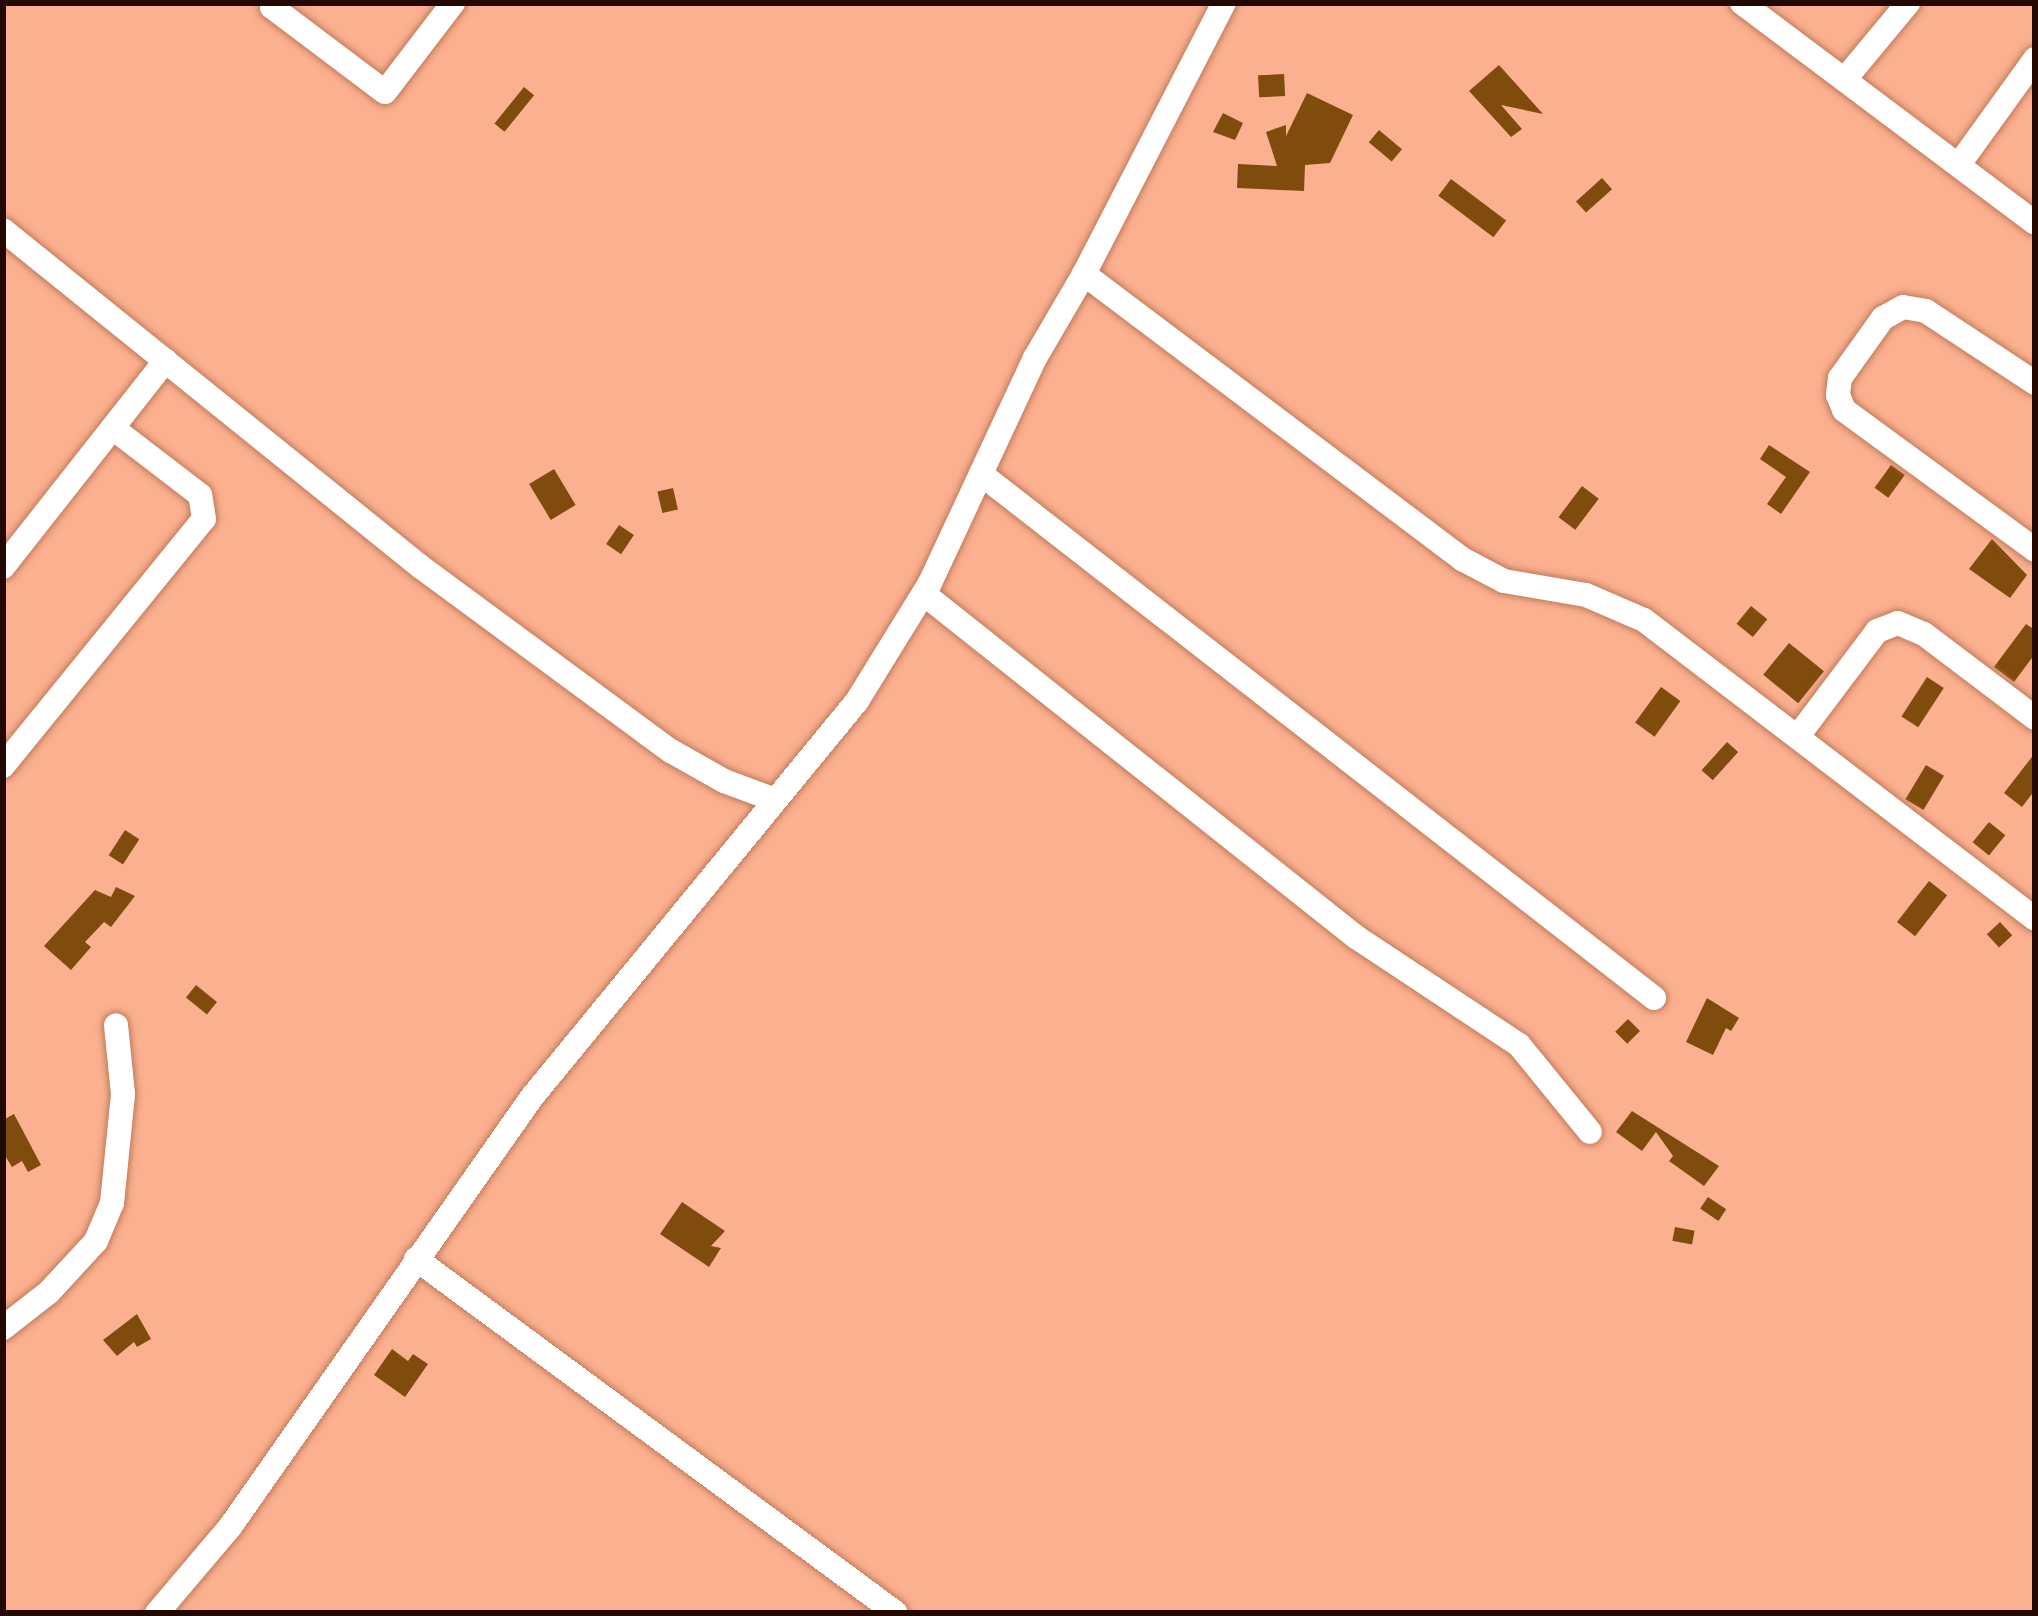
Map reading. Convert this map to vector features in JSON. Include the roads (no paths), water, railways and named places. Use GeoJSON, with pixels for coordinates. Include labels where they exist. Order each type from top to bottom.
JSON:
{"type":"FeatureCollection","features":[{"type":"Feature","properties":{"kind":"street"},"geometry":{"type":"LineString","coordinates":[[275,3],[272,8],[385,92],[453,3]]}},
{"type":"Feature","properties":{"kind":"street"},"geometry":{"type":"LineString","coordinates":[[157,1613],[230,1528],[532,1097],[857,701],[923,594],[1034,358],[1084,274],[1224,3]]}},
{"type":"Feature","properties":{"kind":"street"},"geometry":{"type":"LineString","coordinates":[[1742,3],[2035,223]]}},
{"type":"Feature","properties":{"kind":"street"},"geometry":{"type":"LineString","coordinates":[[1845,79],[1908,3]]}},
{"type":"Feature","properties":{"kind":"street"},"geometry":{"type":"LineString","coordinates":[[1960,163],[2027,87],[2035,58]]}},
{"type":"Feature","properties":{"kind":"street"},"geometry":{"type":"LineString","coordinates":[[3,230],[422,566],[671,752],[724,781],[775,800]]}},
{"type":"Feature","properties":{"kind":"street"},"geometry":{"type":"LineString","coordinates":[[1084,274],[1462,559],[1504,581],[1586,595],[1623,608],[2035,919]]}},
{"type":"Feature","properties":{"kind":"street"},"geometry":{"type":"LineString","coordinates":[[2035,383],[1926,311],[1903,308],[1883,318],[1840,378],[1838,395],[1844,410],[2035,550]]}},
{"type":"Feature","properties":{"kind":"street"},"geometry":{"type":"LineString","coordinates":[[3,567],[166,360]]}},
{"type":"Feature","properties":{"kind":"street"},"geometry":{"type":"LineString","coordinates":[[3,766],[204,519],[200,495],[114,429]]}},
{"type":"Feature","properties":{"kind":"street"},"geometry":{"type":"LineString","coordinates":[[981,475],[1654,998]]}},
{"type":"Feature","properties":{"kind":"street"},"geometry":{"type":"LineString","coordinates":[[923,594],[1355,937],[1519,1045],[1589,1132]]}},
{"type":"Feature","properties":{"kind":"street"},"geometry":{"type":"LineString","coordinates":[[1798,736],[1877,631],[1898,623],[1924,634],[2035,718]]}},
{"type":"Feature","properties":{"kind":"street"},"geometry":{"type":"LineString","coordinates":[[3,1328],[49,1292],[96,1241],[112,1203],[123,1094],[116,1024]]}},
{"type":"Feature","properties":{"kind":"street"},"geometry":{"type":"LineString","coordinates":[[416,1259],[896,1613]]}}]}
